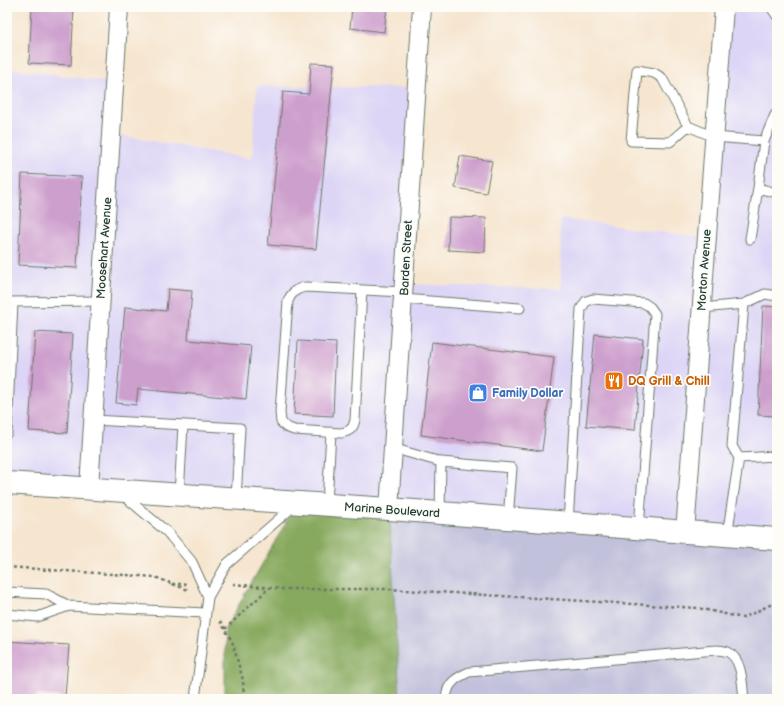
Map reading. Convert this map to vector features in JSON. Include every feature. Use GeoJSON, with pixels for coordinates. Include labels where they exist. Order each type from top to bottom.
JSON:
{"type":"FeatureCollection","features":[{"type":"Feature","properties":{"kind":"main road","name":"Marine Boulevard"},"geometry":{"type":"LineString","coordinates":[[7,482],[389,509],[777,540]]}},
{"type":"Feature","properties":{"kind":"street","name":"Moosehart Avenue"},"geometry":{"type":"LineString","coordinates":[[88,488],[119,7]]}},
{"type":"Feature","properties":{"kind":"street","name":"Barden Street"},"geometry":{"type":"LineString","coordinates":[[389,509],[422,7]]}},
{"type":"Feature","properties":{"kind":"street","name":"Morton Avenue"},"geometry":{"type":"LineString","coordinates":[[685,533],[724,7]]}},
{"type":"Feature","properties":{"kind":"lane"},"geometry":{"type":"LineString","coordinates":[[771,7],[777,16]]}},
{"type":"Feature","properties":{"kind":"lane"},"geometry":{"type":"LineString","coordinates":[[688,126],[670,142],[631,141],[637,70],[654,73],[662,78],[688,126],[714,137],[764,141]]}},
{"type":"Feature","properties":{"kind":"lane"},"geometry":{"type":"LineString","coordinates":[[750,239],[764,141],[775,115],[777,116]]}},
{"type":"Feature","properties":{"kind":"lane"},"geometry":{"type":"LineString","coordinates":[[758,188],[777,193]]}},
{"type":"Feature","properties":{"kind":"lane"},"geometry":{"type":"LineString","coordinates":[[362,290],[355,420],[353,427],[349,431],[341,433],[294,430],[286,427],[281,422],[280,412],[288,301],[291,294],[297,288],[305,287],[362,290],[403,296],[520,308]]}},
{"type":"Feature","properties":{"kind":"lane"},"geometry":{"type":"LineString","coordinates":[[702,308],[744,304],[765,294],[777,296]]}},
{"type":"Feature","properties":{"kind":"lane"},"geometry":{"type":"LineString","coordinates":[[568,524],[581,309],[586,301],[593,299],[644,303],[650,307],[655,314],[655,321],[639,530]]}},
{"type":"Feature","properties":{"kind":"lane"},"geometry":{"type":"LineString","coordinates":[[7,433],[10,302],[101,301]]}},
{"type":"Feature","properties":{"kind":"lane"},"geometry":{"type":"LineString","coordinates":[[727,536],[739,458],[732,446],[744,304]]}},
{"type":"Feature","properties":{"kind":"lane"},"geometry":{"type":"LineString","coordinates":[[93,420],[240,428],[236,499]]}},
{"type":"Feature","properties":{"kind":"lane"},"geometry":{"type":"LineString","coordinates":[[179,494],[183,425]]}},
{"type":"Feature","properties":{"kind":"lane"},"geometry":{"type":"LineString","coordinates":[[328,505],[331,432]]}},
{"type":"Feature","properties":{"kind":"lane"},"geometry":{"type":"LineString","coordinates":[[392,448],[441,462],[512,468],[508,519]]}},
{"type":"Feature","properties":{"kind":"lane"},"geometry":{"type":"LineString","coordinates":[[739,458],[777,456]]}},
{"type":"Feature","properties":{"kind":"lane"},"geometry":{"type":"LineString","coordinates":[[440,514],[441,462]]}},
{"type":"Feature","properties":{"kind":"lane"},"geometry":{"type":"LineString","coordinates":[[118,490],[167,532],[192,562],[208,597]]}},
{"type":"Feature","properties":{"kind":"lane"},"geometry":{"type":"LineString","coordinates":[[195,699],[208,597],[215,583],[227,564],[297,503]]}},
{"type":"Feature","properties":{"kind":"lane"},"geometry":{"type":"LineString","coordinates":[[7,592],[46,594],[69,606]]}},
{"type":"Feature","properties":{"kind":"lane"},"geometry":{"type":"LineString","coordinates":[[7,614],[37,617],[69,606],[206,613]]}},
{"type":"Feature","properties":{"kind":"lane"},"geometry":{"type":"LineString","coordinates":[[446,699],[446,691],[455,678],[469,672],[716,650],[728,652],[735,658],[739,668],[744,699]]}},
{"type":"Feature","properties":{"kind":"path"},"geometry":{"type":"LineString","coordinates":[[7,567],[155,577]]}},
{"type":"Feature","properties":{"kind":"path"},"geometry":{"type":"LineString","coordinates":[[215,583],[282,589],[388,589],[698,608],[743,618],[777,603]]}},
{"type":"Feature","properties":{"kind":"path"},"geometry":{"type":"LineString","coordinates":[[172,584],[202,584]]}},
{"type":"Feature","properties":{"kind":"path"},"geometry":{"type":"LineString","coordinates":[[225,629],[270,588]]}},
{"type":"Feature","properties":{"kind":"shaded area"},"geometry":{"type":"Polygon","coordinates":[[[724,7],[777,7],[777,539],[7,483],[7,68],[114,83],[112,134],[252,159],[257,86],[417,88],[404,284],[561,289],[560,219],[707,238],[724,7]]]}},
{"type":"Feature","properties":{"kind":"shaded area"},"geometry":{"type":"Polygon","coordinates":[[[389,509],[777,539],[777,699],[400,699],[389,509]]]}},
{"type":"Feature","properties":{"kind":"green space"},"geometry":{"type":"Polygon","coordinates":[[[297,503],[389,509],[400,699],[225,699],[225,629],[297,503]]]}},
{"type":"Feature","properties":{"kind":"building"},"geometry":{"type":"Polygon","coordinates":[[[32,7],[74,7],[71,65],[29,63],[32,7]]]}},
{"type":"Feature","properties":{"kind":"building"},"geometry":{"type":"Polygon","coordinates":[[[352,7],[387,7],[384,32],[350,28],[352,7]]]}},
{"type":"Feature","properties":{"kind":"building"},"geometry":{"type":"Polygon","coordinates":[[[311,63],[334,64],[316,249],[268,245],[283,92],[309,94],[311,63]]]}},
{"type":"Feature","properties":{"kind":"building"},"geometry":{"type":"Polygon","coordinates":[[[460,156],[492,161],[486,193],[455,188],[460,156]]]}},
{"type":"Feature","properties":{"kind":"building"},"geometry":{"type":"Polygon","coordinates":[[[22,174],[82,177],[77,268],[18,265],[22,174]]]}},
{"type":"Feature","properties":{"kind":"building"},"geometry":{"type":"Polygon","coordinates":[[[449,217],[486,218],[485,252],[448,250],[449,217]]]}},
{"type":"Feature","properties":{"kind":"building"},"geometry":{"type":"Polygon","coordinates":[[[168,289],[192,291],[188,340],[251,346],[246,399],[138,389],[136,405],[116,403],[125,307],[166,311],[168,289]]]}},
{"type":"Feature","properties":{"kind":"building"},"geometry":{"type":"Polygon","coordinates":[[[763,306],[777,307],[777,416],[758,415],[763,306]]]}},
{"type":"Feature","properties":{"kind":"building"},"geometry":{"type":"Polygon","coordinates":[[[35,332],[73,334],[67,433],[29,431],[35,332]]]}},
{"type":"Feature","properties":{"kind":"building"},"geometry":{"type":"Polygon","coordinates":[[[595,334],[643,339],[635,430],[586,426],[595,334]]]}},
{"type":"Feature","properties":{"kind":"building"},"geometry":{"type":"Polygon","coordinates":[[[298,341],[336,343],[333,416],[294,414],[298,341]]]}},
{"type":"Feature","properties":{"kind":"building"},"geometry":{"type":"Polygon","coordinates":[[[432,342],[554,357],[542,451],[421,435],[432,342]]]}},
{"type":"Feature","properties":{"kind":"building"},"geometry":{"type":"Polygon","coordinates":[[[7,641],[69,645],[65,697],[36,695],[36,699],[7,699],[7,641]]]}},
{"type":"Feature","properties":{"kind":"place","name":"DQ Grill & Chill"},"geometry":{"type":"Point","coordinates":[614,381]}},
{"type":"Feature","properties":{"kind":"place","name":"Family Dollar"},"geometry":{"type":"Point","coordinates":[478,393]}}]}
